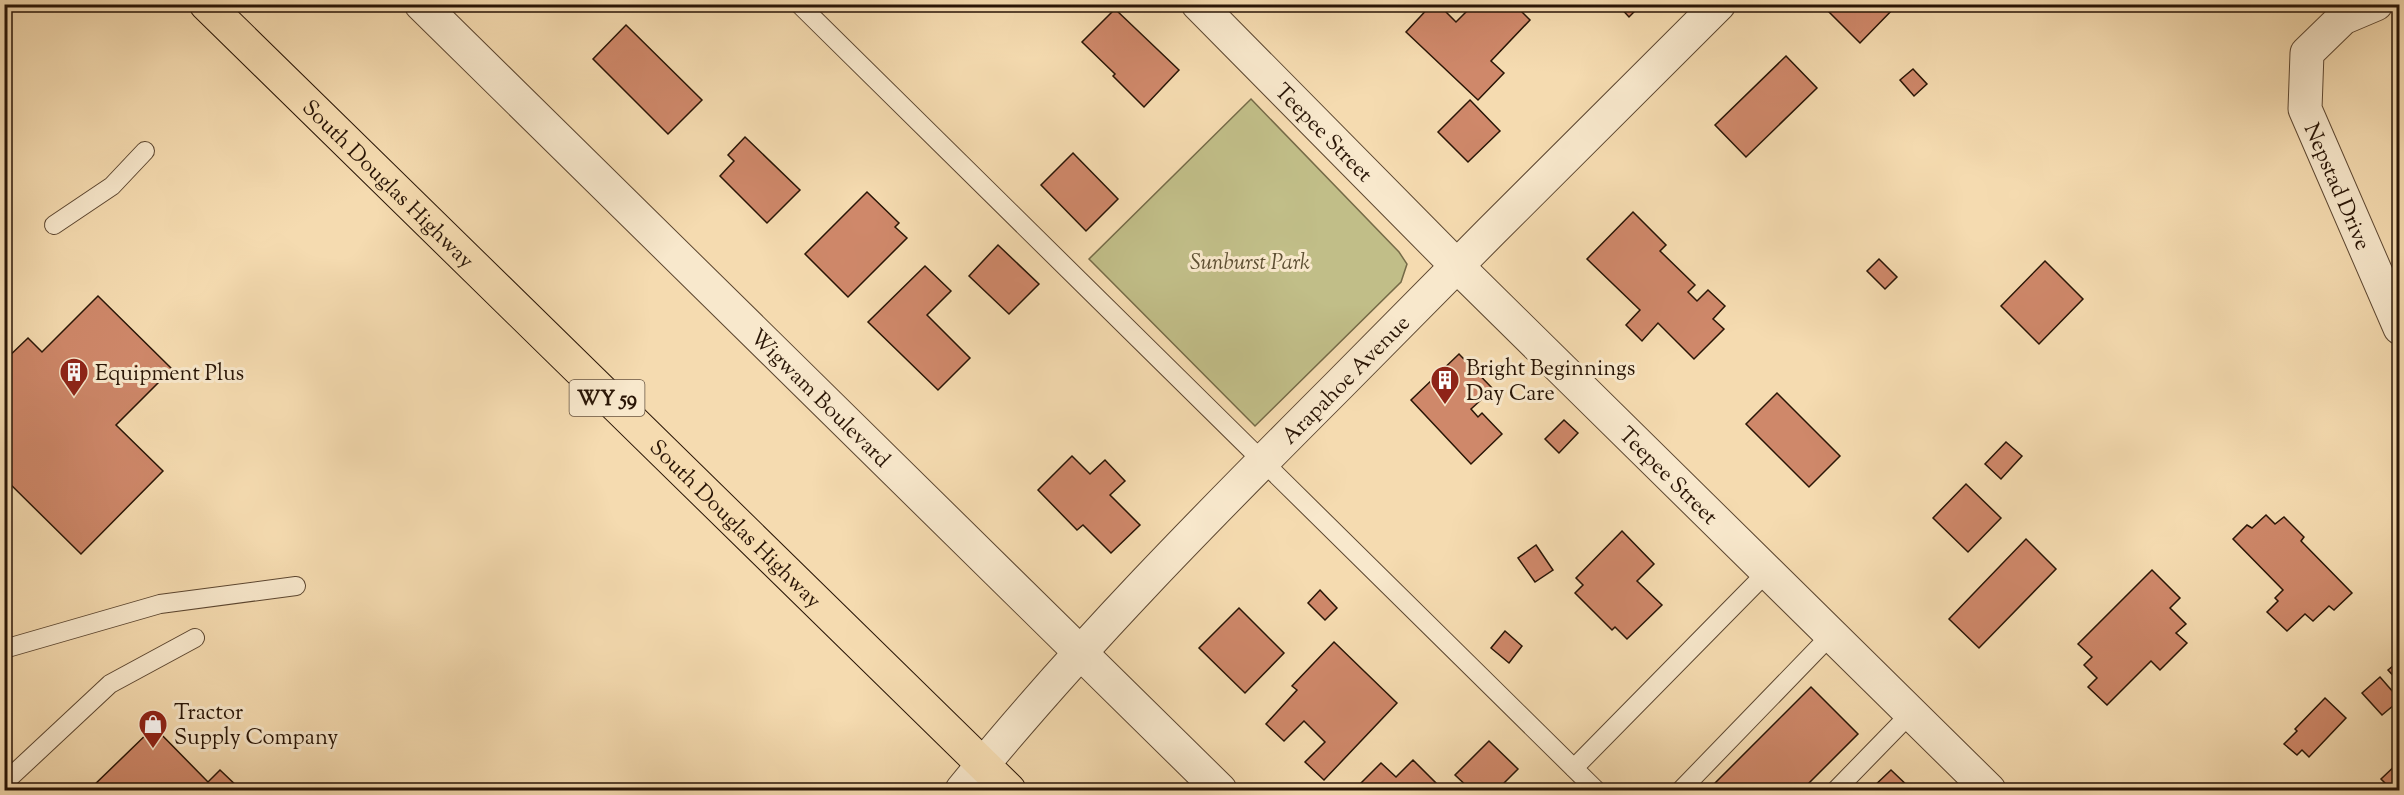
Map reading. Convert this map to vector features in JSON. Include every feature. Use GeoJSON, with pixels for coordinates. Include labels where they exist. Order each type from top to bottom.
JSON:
{"type":"FeatureCollection","features":[{"type":"Feature","properties":{"kind":"highway","name":"South Douglas Highway"},"geometry":{"type":"LineString","coordinates":[[206,4],[1009,790]]}},
{"type":"Feature","properties":{"kind":"street","name":"Wigwam Boulevard"},"geometry":{"type":"LineString","coordinates":[[421,4],[1220,790]]}},
{"type":"Feature","properties":{"kind":"street","name":"Teepee Street"},"geometry":{"type":"LineString","coordinates":[[1198,4],[1456,265],[1989,790]]}},
{"type":"Feature","properties":{"kind":"street","name":"Arapahoe Avenue"},"geometry":{"type":"LineString","coordinates":[[962,790],[1039,697],[1262,462],[1456,265],[1719,4]]}},
{"type":"Feature","properties":{"kind":"street","name":"Nepstad Drive"},"geometry":{"type":"LineString","coordinates":[[2376,4],[2343,18],[2307,53],[2305,109],[2400,328]]}},
{"type":"Feature","properties":{"kind":"lane"},"geometry":{"type":"LineString","coordinates":[[799,4],[1596,790]]}},
{"type":"Feature","properties":{"kind":"lane"},"geometry":{"type":"LineString","coordinates":[[54,225],[112,186],[145,151]]}},
{"type":"Feature","properties":{"kind":"lane"},"geometry":{"type":"LineString","coordinates":[[1574,768],[1767,572]]}},
{"type":"Feature","properties":{"kind":"lane"},"geometry":{"type":"LineString","coordinates":[[4,649],[160,604],[296,586]]}},
{"type":"Feature","properties":{"kind":"lane"},"geometry":{"type":"LineString","coordinates":[[1681,790],[1831,635]]}},
{"type":"Feature","properties":{"kind":"lane"},"geometry":{"type":"LineString","coordinates":[[4,783],[110,684],[195,638]]}},
{"type":"Feature","properties":{"kind":"lane"},"geometry":{"type":"LineString","coordinates":[[1836,790],[1911,713]]}},
{"type":"Feature","properties":{"kind":"green space","name":"Sunburst Park"},"geometry":{"type":"Polygon","coordinates":[[[1251,99],[1399,252],[1407,264],[1401,282],[1255,426],[1089,259],[1251,99]]]}},
{"type":"Feature","properties":{"kind":"building"},"geometry":{"type":"Polygon","coordinates":[[[1432,4],[1438,4],[1456,22],[1474,4],[1514,4],[1530,20],[1491,61],[1504,73],[1478,100],[1406,32],[1432,4]]]}},
{"type":"Feature","properties":{"kind":"building"},"geometry":{"type":"Polygon","coordinates":[[[1617,4],[1642,4],[1629,17],[1617,4]]]}},
{"type":"Feature","properties":{"kind":"building"},"geometry":{"type":"Polygon","coordinates":[[[1821,4],[1898,4],[1860,43],[1821,4]]]}},
{"type":"Feature","properties":{"kind":"building"},"geometry":{"type":"Polygon","coordinates":[[[1115,9],[1179,70],[1144,107],[1082,42],[1115,9]]]}},
{"type":"Feature","properties":{"kind":"building"},"geometry":{"type":"Polygon","coordinates":[[[626,25],[702,100],[668,134],[593,59],[626,25]]]}},
{"type":"Feature","properties":{"kind":"building"},"geometry":{"type":"Polygon","coordinates":[[[1786,56],[1817,88],[1746,157],[1715,125],[1786,56]]]}},
{"type":"Feature","properties":{"kind":"building"},"geometry":{"type":"Polygon","coordinates":[[[1913,69],[1927,84],[1914,96],[1900,80],[1913,69]]]}},
{"type":"Feature","properties":{"kind":"building"},"geometry":{"type":"Polygon","coordinates":[[[1470,100],[1500,131],[1468,162],[1438,132],[1470,100]]]}},
{"type":"Feature","properties":{"kind":"building"},"geometry":{"type":"Polygon","coordinates":[[[745,137],[800,190],[767,223],[720,176],[734,161],[728,155],[745,137]]]}},
{"type":"Feature","properties":{"kind":"building"},"geometry":{"type":"Polygon","coordinates":[[[1073,153],[1118,199],[1086,231],[1041,185],[1073,153]]]}},
{"type":"Feature","properties":{"kind":"building"},"geometry":{"type":"Polygon","coordinates":[[[867,192],[899,223],[895,227],[907,238],[848,297],[805,254],[867,192]]]}},
{"type":"Feature","properties":{"kind":"building"},"geometry":{"type":"Polygon","coordinates":[[[1633,212],[1666,245],[1660,251],[1695,285],[1688,292],[1697,301],[1708,290],[1725,306],[1713,319],[1724,329],[1694,359],[1658,323],[1642,341],[1626,325],[1640,310],[1587,259],[1633,212]]]}},
{"type":"Feature","properties":{"kind":"building"},"geometry":{"type":"Polygon","coordinates":[[[998,245],[1039,284],[1009,314],[969,276],[998,245]]]}},
{"type":"Feature","properties":{"kind":"building"},"geometry":{"type":"Polygon","coordinates":[[[1879,259],[1897,277],[1885,289],[1867,271],[1879,259]]]}},
{"type":"Feature","properties":{"kind":"building"},"geometry":{"type":"Polygon","coordinates":[[[2045,261],[2083,299],[2039,344],[2001,306],[2045,261]]]}},
{"type":"Feature","properties":{"kind":"building"},"geometry":{"type":"Polygon","coordinates":[[[925,266],[951,291],[927,315],[970,358],[938,390],[868,322],[925,266]]]}},
{"type":"Feature","properties":{"kind":"building","name":"Equipment Plus"},"geometry":{"type":"Polygon","coordinates":[[[98,296],[172,369],[116,425],[163,471],[81,554],[4,478],[4,361],[28,338],[42,352],[98,296]]]}},
{"type":"Feature","properties":{"kind":"building","name":"Bright Beginnings Day Care"},"geometry":{"type":"Polygon","coordinates":[[[1459,354],[1493,389],[1471,409],[1478,417],[1482,413],[1502,434],[1471,464],[1411,400],[1459,354]]]}},
{"type":"Feature","properties":{"kind":"building"},"geometry":{"type":"Polygon","coordinates":[[[1777,393],[1840,456],[1809,487],[1746,424],[1777,393]]]}},
{"type":"Feature","properties":{"kind":"building"},"geometry":{"type":"Polygon","coordinates":[[[1564,420],[1578,433],[1559,453],[1545,439],[1564,420]]]}},
{"type":"Feature","properties":{"kind":"building"},"geometry":{"type":"Polygon","coordinates":[[[2006,442],[2022,456],[2001,479],[1985,464],[2006,442]]]}},
{"type":"Feature","properties":{"kind":"building"},"geometry":{"type":"Polygon","coordinates":[[[1072,456],[1090,474],[1105,460],[1125,481],[1110,495],[1140,525],[1111,553],[1083,525],[1077,530],[1038,490],[1072,456]]]}},
{"type":"Feature","properties":{"kind":"building"},"geometry":{"type":"Polygon","coordinates":[[[1966,484],[2001,518],[1968,552],[1933,518],[1966,484]]]}},
{"type":"Feature","properties":{"kind":"building"},"geometry":{"type":"Polygon","coordinates":[[[2266,515],[2275,524],[2284,517],[2304,537],[2301,541],[2352,593],[2334,610],[2329,606],[2313,621],[2305,614],[2287,631],[2267,612],[2278,601],[2275,598],[2283,590],[2233,539],[2247,525],[2252,528],[2266,515]]]}},
{"type":"Feature","properties":{"kind":"building"},"geometry":{"type":"Polygon","coordinates":[[[1622,531],[1654,564],[1637,581],[1662,605],[1627,639],[1615,627],[1612,630],[1575,593],[1583,585],[1576,578],[1622,531]]]}},
{"type":"Feature","properties":{"kind":"building"},"geometry":{"type":"Polygon","coordinates":[[[2026,539],[2056,569],[1979,648],[1949,619],[2026,539]]]}},
{"type":"Feature","properties":{"kind":"building"},"geometry":{"type":"Polygon","coordinates":[[[1536,545],[1553,570],[1535,582],[1518,558],[1536,545]]]}},
{"type":"Feature","properties":{"kind":"building"},"geometry":{"type":"Polygon","coordinates":[[[2152,570],[2180,598],[2170,608],[2186,624],[2176,633],[2187,643],[2160,670],[2151,661],[2107,705],[2088,687],[2097,678],[2084,665],[2092,657],[2078,644],[2152,570]]]}},
{"type":"Feature","properties":{"kind":"building"},"geometry":{"type":"Polygon","coordinates":[[[1320,590],[1337,608],[1325,620],[1308,603],[1320,590]]]}},
{"type":"Feature","properties":{"kind":"building"},"geometry":{"type":"Polygon","coordinates":[[[1239,608],[1284,653],[1245,693],[1199,648],[1239,608]]]}},
{"type":"Feature","properties":{"kind":"building"},"geometry":{"type":"Polygon","coordinates":[[[1505,631],[1522,646],[1509,663],[1491,648],[1505,631]]]}},
{"type":"Feature","properties":{"kind":"building"},"geometry":{"type":"Polygon","coordinates":[[[1334,642],[1397,703],[1324,780],[1305,762],[1325,742],[1304,721],[1284,741],[1266,724],[1297,690],[1292,686],[1334,642]]]}},
{"type":"Feature","properties":{"kind":"building"},"geometry":{"type":"Polygon","coordinates":[[[2400,660],[2400,683],[2388,670],[2400,660]]]}},
{"type":"Feature","properties":{"kind":"building"},"geometry":{"type":"Polygon","coordinates":[[[2380,677],[2400,700],[2382,715],[2362,693],[2380,677]]]}},
{"type":"Feature","properties":{"kind":"building"},"geometry":{"type":"Polygon","coordinates":[[[1811,687],[1858,734],[1802,790],[1708,790],[1811,687]]]}},
{"type":"Feature","properties":{"kind":"building"},"geometry":{"type":"Polygon","coordinates":[[[2325,698],[2346,718],[2309,757],[2302,750],[2297,755],[2284,744],[2325,698]]]}},
{"type":"Feature","properties":{"kind":"building","name":"Tractor Supply Company"},"geometry":{"type":"Polygon","coordinates":[[[154,727],[208,782],[220,770],[241,790],[89,790],[154,727]]]}},
{"type":"Feature","properties":{"kind":"building"},"geometry":{"type":"Polygon","coordinates":[[[1489,741],[1518,769],[1497,790],[1471,790],[1455,775],[1489,741]]]}},
{"type":"Feature","properties":{"kind":"building"},"geometry":{"type":"Polygon","coordinates":[[[1413,760],[1439,786],[1434,790],[1354,790],[1381,763],[1396,777],[1413,760]]]}},
{"type":"Feature","properties":{"kind":"building"},"geometry":{"type":"Polygon","coordinates":[[[2400,761],[2400,790],[2392,790],[2381,779],[2400,761]]]}},
{"type":"Feature","properties":{"kind":"building"},"geometry":{"type":"Polygon","coordinates":[[[1891,770],[1912,790],[1870,790],[1891,770]]]}},
{"type":"Feature","properties":{"kind":"place","name":"Equipment Plus"},"geometry":{"type":"Point","coordinates":[74,398]}},
{"type":"Feature","properties":{"kind":"place","name":"Bright Beginnings Day Care"},"geometry":{"type":"Point","coordinates":[1445,406]}},
{"type":"Feature","properties":{"kind":"place","name":"Tractor Supply Company"},"geometry":{"type":"Point","coordinates":[153,750]}}]}
